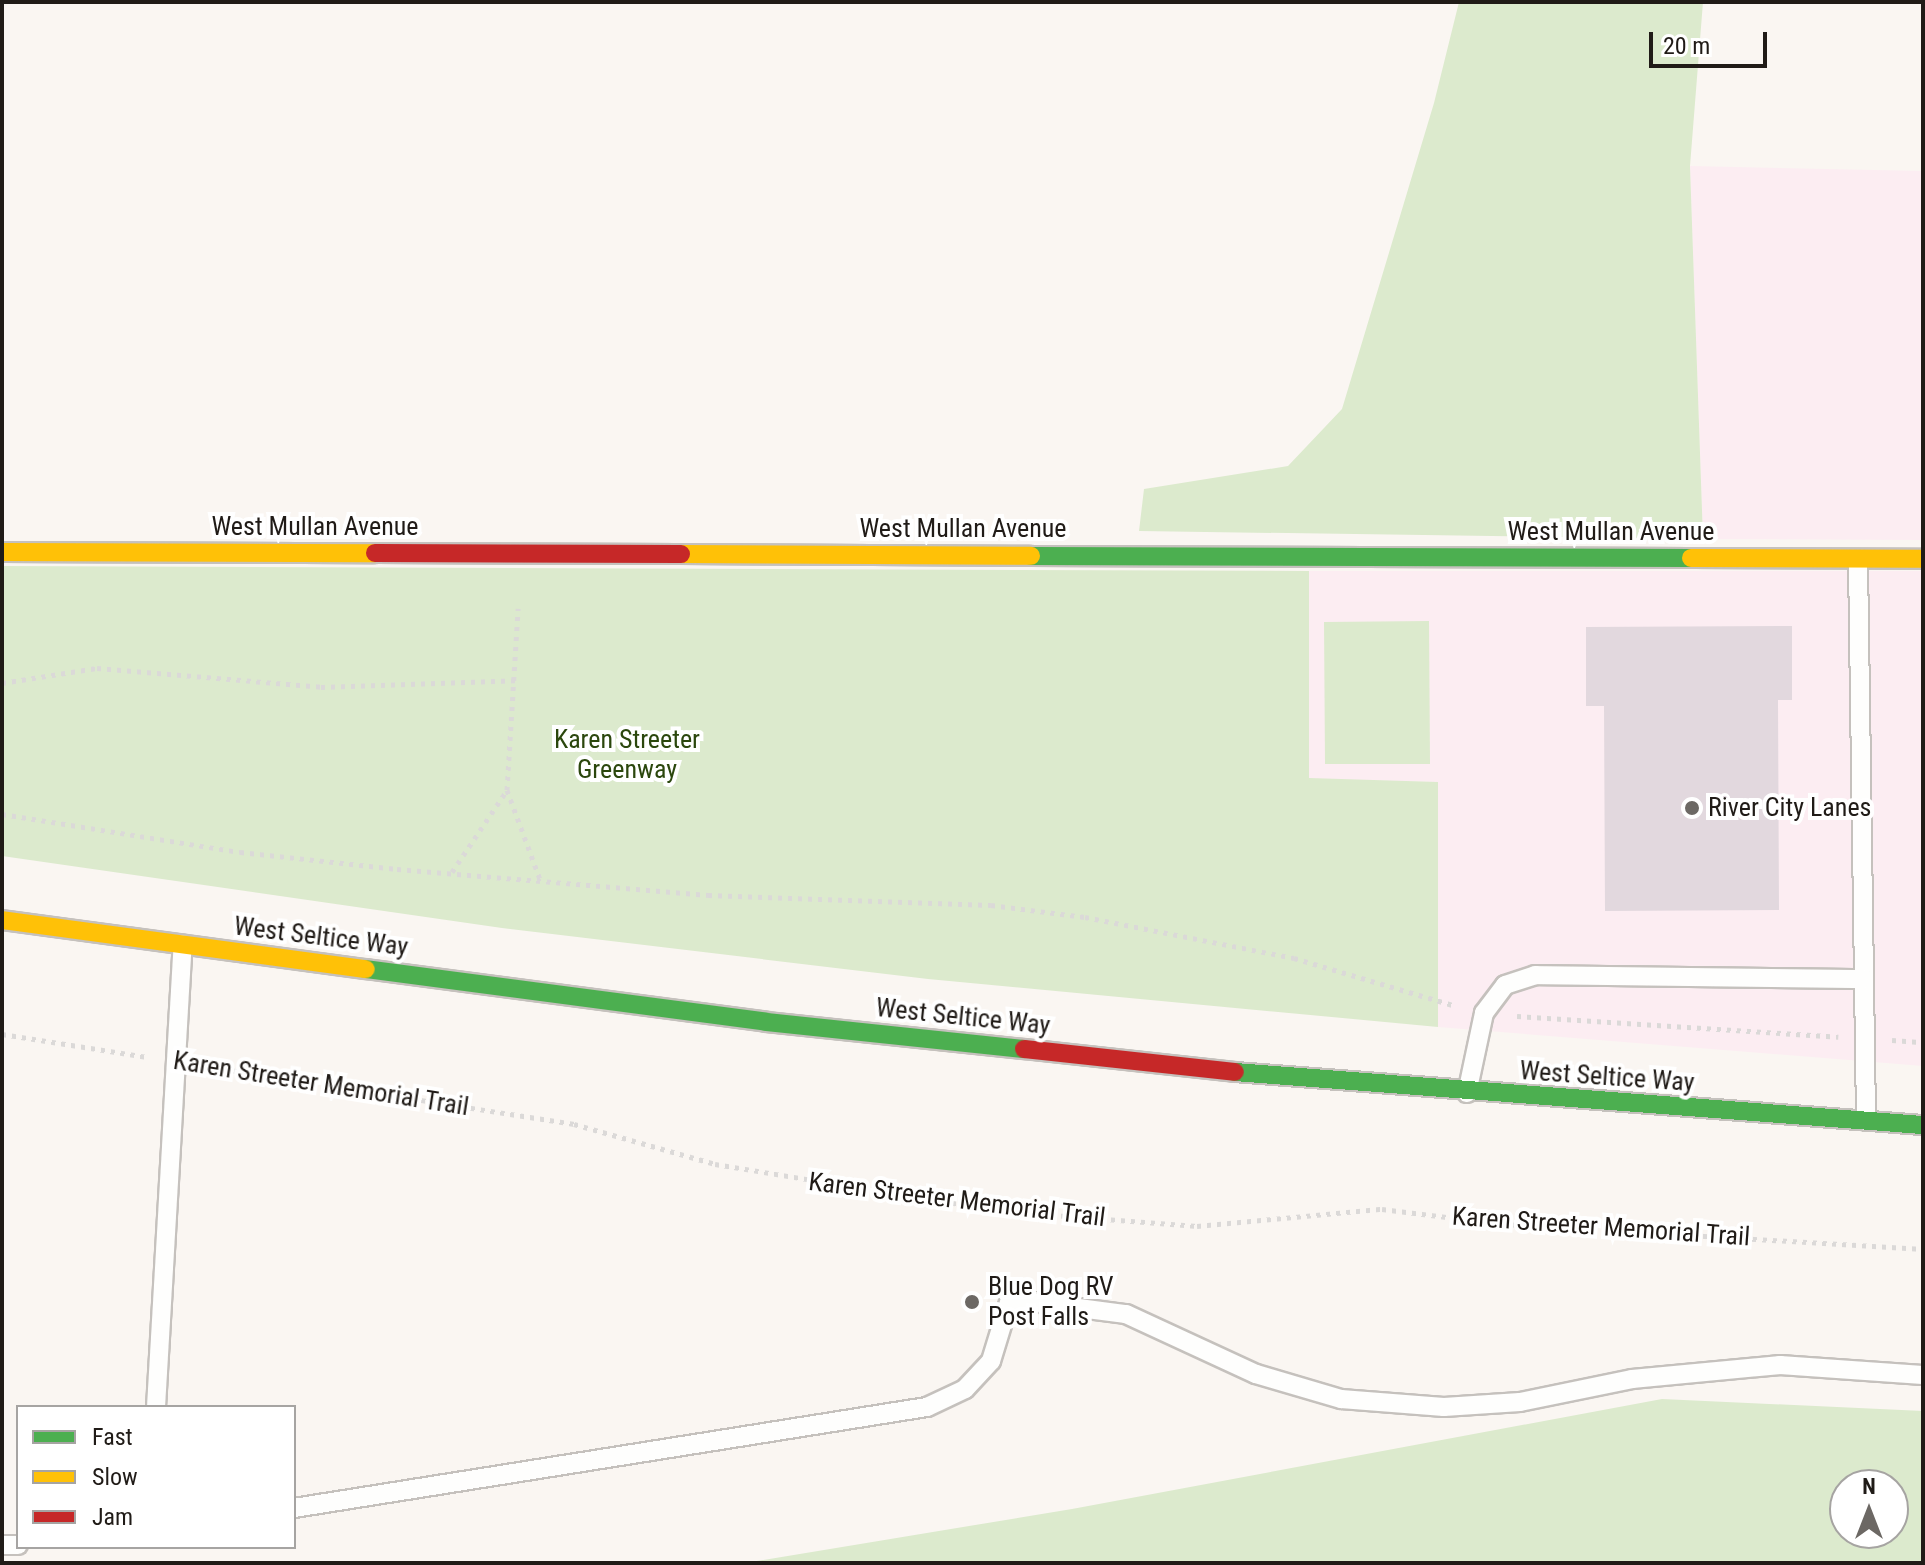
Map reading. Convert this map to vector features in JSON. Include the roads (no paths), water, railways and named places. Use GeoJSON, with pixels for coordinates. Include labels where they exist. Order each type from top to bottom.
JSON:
{"type":"FeatureCollection","features":[{"type":"Feature","properties":{"kind":"main road","name":"West Mullan Avenue"},"geometry":{"type":"LineString","coordinates":[[2,552],[1923,559]]}},
{"type":"Feature","properties":{"kind":"main road","name":"West Seltice Way"},"geometry":{"type":"LineString","coordinates":[[2,920],[766,1022],[1467,1093],[1923,1125]]}},
{"type":"Feature","properties":{"kind":"lane"},"geometry":{"type":"LineString","coordinates":[[1858,560],[1866,1121]]}},
{"type":"Feature","properties":{"kind":"lane"},"geometry":{"type":"LineString","coordinates":[[156,1405],[183,945]]}},
{"type":"Feature","properties":{"kind":"lane"},"geometry":{"type":"LineString","coordinates":[[1467,1093],[1484,1013],[1505,985],[1535,975],[1864,979]]}},
{"type":"Feature","properties":{"kind":"lane"},"geometry":{"type":"LineString","coordinates":[[296,1508],[927,1407],[965,1389],[991,1361],[1010,1299],[1126,1314],[1256,1374],[1341,1399],[1444,1407],[1520,1402],[1632,1379],[1780,1365],[1923,1375]]}},
{"type":"Feature","properties":{"kind":"place","name":"River City Lanes"},"geometry":{"type":"Point","coordinates":[1692,808]}},
{"type":"Feature","properties":{"kind":"place","name":"Blue Dog RV Post Falls"},"geometry":{"type":"Point","coordinates":[972,1302]}},
{"type":"Feature","properties":{"kind":"park label","name":"Karen Streeter Greenway"},"geometry":{"type":"Point","coordinates":[627,755]}}]}
